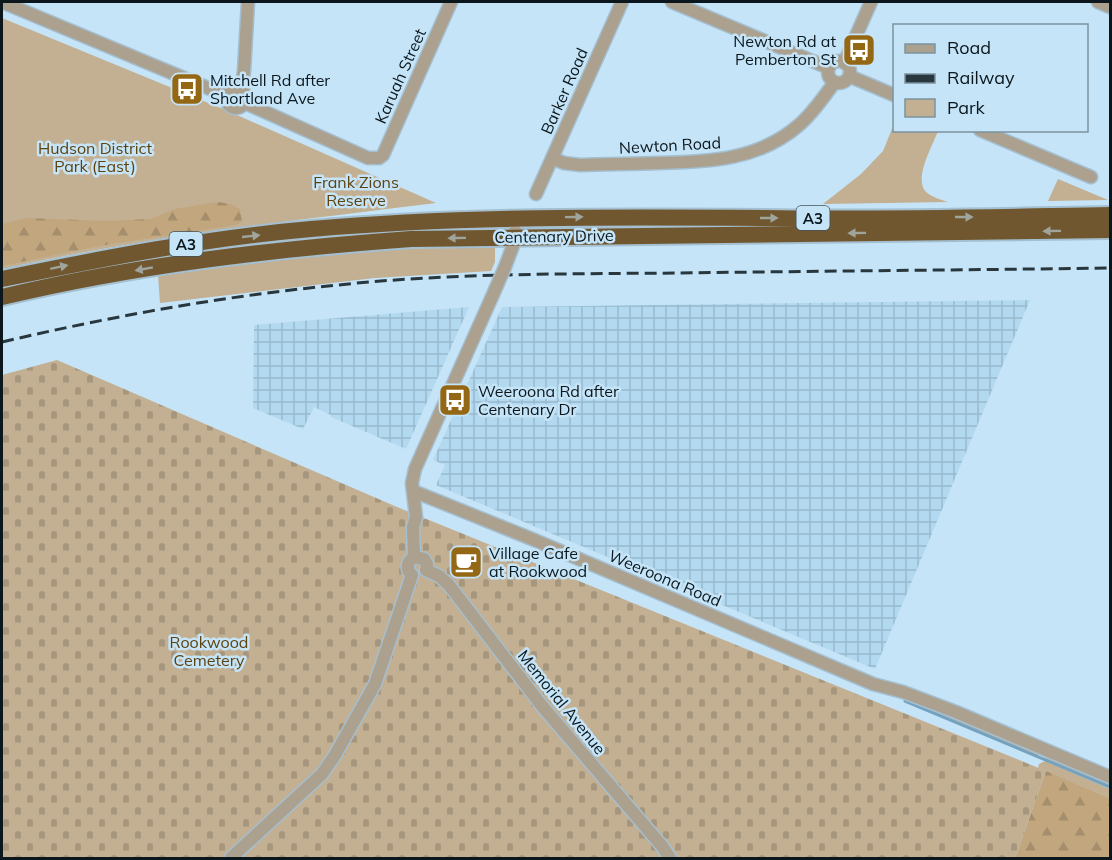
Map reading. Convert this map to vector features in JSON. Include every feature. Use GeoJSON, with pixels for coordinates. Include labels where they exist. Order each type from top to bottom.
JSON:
{"type":"FeatureCollection","features":[{"type":"Feature","properties":{"kind":"highway","name":"Centenary Drive"},"geometry":{"type":"LineString","coordinates":[[2,279],[144,251],[241,237],[389,223],[630,216],[777,218],[1110,215]]}},
{"type":"Feature","properties":{"kind":"highway","name":"Centenary Drive"},"geometry":{"type":"LineString","coordinates":[[2,297],[113,274],[244,254],[411,239],[1110,230]]}},
{"type":"Feature","properties":{"kind":"street"},"geometry":{"type":"LineString","coordinates":[[2,2],[227,96]]}},
{"type":"Feature","properties":{"kind":"street"},"geometry":{"type":"LineString","coordinates":[[241,90],[248,2]]}},
{"type":"Feature","properties":{"kind":"street","name":"Karuah Street"},"geometry":{"type":"LineString","coordinates":[[245,103],[375,159],[383,155],[451,2]]}},
{"type":"Feature","properties":{"kind":"street","name":"Barker Road"},"geometry":{"type":"LineString","coordinates":[[536,194],[622,2]]}},
{"type":"Feature","properties":{"kind":"street"},"geometry":{"type":"LineString","coordinates":[[672,2],[829,68]]}},
{"type":"Feature","properties":{"kind":"street"},"geometry":{"type":"LineString","coordinates":[[844,63],[871,2]]}},
{"type":"Feature","properties":{"kind":"street"},"geometry":{"type":"LineString","coordinates":[[1098,2],[1110,7]]}},
{"type":"Feature","properties":{"kind":"street"},"geometry":{"type":"LineString","coordinates":[[837,62],[844,63],[849,70],[849,76],[842,83],[834,82],[828,75],[829,68],[837,62]]}},
{"type":"Feature","properties":{"kind":"street"},"geometry":{"type":"LineString","coordinates":[[849,76],[893,95]]}},
{"type":"Feature","properties":{"kind":"street","name":"Newton Road"},"geometry":{"type":"LineString","coordinates":[[552,158],[564,163],[580,165],[705,162],[738,156],[767,145],[797,126],[817,106],[834,82]]}},
{"type":"Feature","properties":{"kind":"street"},"geometry":{"type":"LineString","coordinates":[[232,89],[241,90],[246,95],[245,103],[238,108],[232,107],[227,102],[227,96],[232,89]]}},
{"type":"Feature","properties":{"kind":"street"},"geometry":{"type":"LineString","coordinates":[[985,132],[1091,177]]}},
{"type":"Feature","properties":{"kind":"street"},"geometry":{"type":"LineString","coordinates":[[231,858],[322,774],[375,684],[412,575],[407,566],[417,557],[420,526],[416,518],[412,483],[415,469],[505,267],[515,237],[515,218]]}},
{"type":"Feature","properties":{"kind":"street","name":"Weeroona Road"},"geometry":{"type":"LineString","coordinates":[[413,491],[873,684],[903,692],[956,712],[1110,777]]}},
{"type":"Feature","properties":{"kind":"street"},"geometry":{"type":"LineString","coordinates":[[412,575],[422,575],[426,570],[426,562],[417,557]]}},
{"type":"Feature","properties":{"kind":"street","name":"Memorial Avenue"},"geometry":{"type":"LineString","coordinates":[[426,570],[439,576],[449,585],[542,706],[670,858]]}},
{"type":"Feature","properties":{"kind":"shaded area"},"geometry":{"type":"Polygon","coordinates":[[[1030,300],[875,669],[436,485],[445,465],[433,460],[502,307],[1030,300]]]}},
{"type":"Feature","properties":{"kind":"shaded area"},"geometry":{"type":"Polygon","coordinates":[[[469,307],[406,449],[331,417],[314,407],[303,429],[253,408],[254,325],[469,307]]]}},
{"type":"Feature","properties":{"kind":"green space","name":"Hudson District Park (East)"},"geometry":{"type":"Polygon","coordinates":[[[2,18],[228,111],[436,203],[163,239],[2,269],[2,18]]]}},
{"type":"Feature","properties":{"kind":"green space"},"geometry":{"type":"Polygon","coordinates":[[[893,126],[893,132],[938,132],[923,171],[923,186],[928,194],[948,202],[823,204],[861,174],[883,151],[893,126]]]}},
{"type":"Feature","properties":{"kind":"green space"},"geometry":{"type":"Polygon","coordinates":[[[1058,179],[1108,200],[1048,201],[1058,179]]]}},
{"type":"Feature","properties":{"kind":"green space"},"geometry":{"type":"Polygon","coordinates":[[[218,202],[231,204],[240,209],[242,222],[236,225],[99,246],[2,266],[2,224],[27,218],[106,221],[151,219],[175,209],[218,202]]]}},
{"type":"Feature","properties":{"kind":"green space"},"geometry":{"type":"Polygon","coordinates":[[[495,248],[495,262],[491,271],[375,278],[160,303],[158,275],[228,264],[344,251],[495,248]]]}},
{"type":"Feature","properties":{"kind":"green space","name":"Rookwood Cemetery"},"geometry":{"type":"Polygon","coordinates":[[[57,360],[397,507],[1046,771],[1015,858],[2,858],[2,375],[57,360]]]}},
{"type":"Feature","properties":{"kind":"green space"},"geometry":{"type":"Polygon","coordinates":[[[919,703],[1110,782],[1110,786],[1046,759],[1044,755],[1037,756],[919,705],[919,703]]]}},
{"type":"Feature","properties":{"kind":"green space"},"geometry":{"type":"Polygon","coordinates":[[[1045,761],[1110,789],[1110,798],[1038,768],[1039,764],[1045,761]]]}},
{"type":"Feature","properties":{"kind":"green space"},"geometry":{"type":"Polygon","coordinates":[[[1046,771],[1110,798],[1109,858],[1015,858],[1046,771]]]}},
{"type":"Feature","properties":{"kind":"waterway"},"geometry":{"type":"LineString","coordinates":[[905,701],[1110,787]]}},
{"type":"Feature","properties":{"kind":"railway"},"geometry":{"type":"LineString","coordinates":[[2,342],[127,315],[211,301],[295,290],[423,278],[551,274],[1110,268]]}},
{"type":"Feature","properties":{"kind":"place","name":"Newton Rd at Pemberton St"},"geometry":{"type":"Point","coordinates":[859,50]}},
{"type":"Feature","properties":{"kind":"place","name":"Mitchell Rd after Shortland Ave"},"geometry":{"type":"Point","coordinates":[187,89]}},
{"type":"Feature","properties":{"kind":"place","name":"Weeroona Rd after Centenary Dr"},"geometry":{"type":"Point","coordinates":[455,400]}},
{"type":"Feature","properties":{"kind":"place","name":"Village Cafe at Rookwood"},"geometry":{"type":"Point","coordinates":[466,562]}},
{"type":"Feature","properties":{"kind":"park label","name":"Frank Zions Reserve"},"geometry":{"type":"Point","coordinates":[356,191]}}]}
